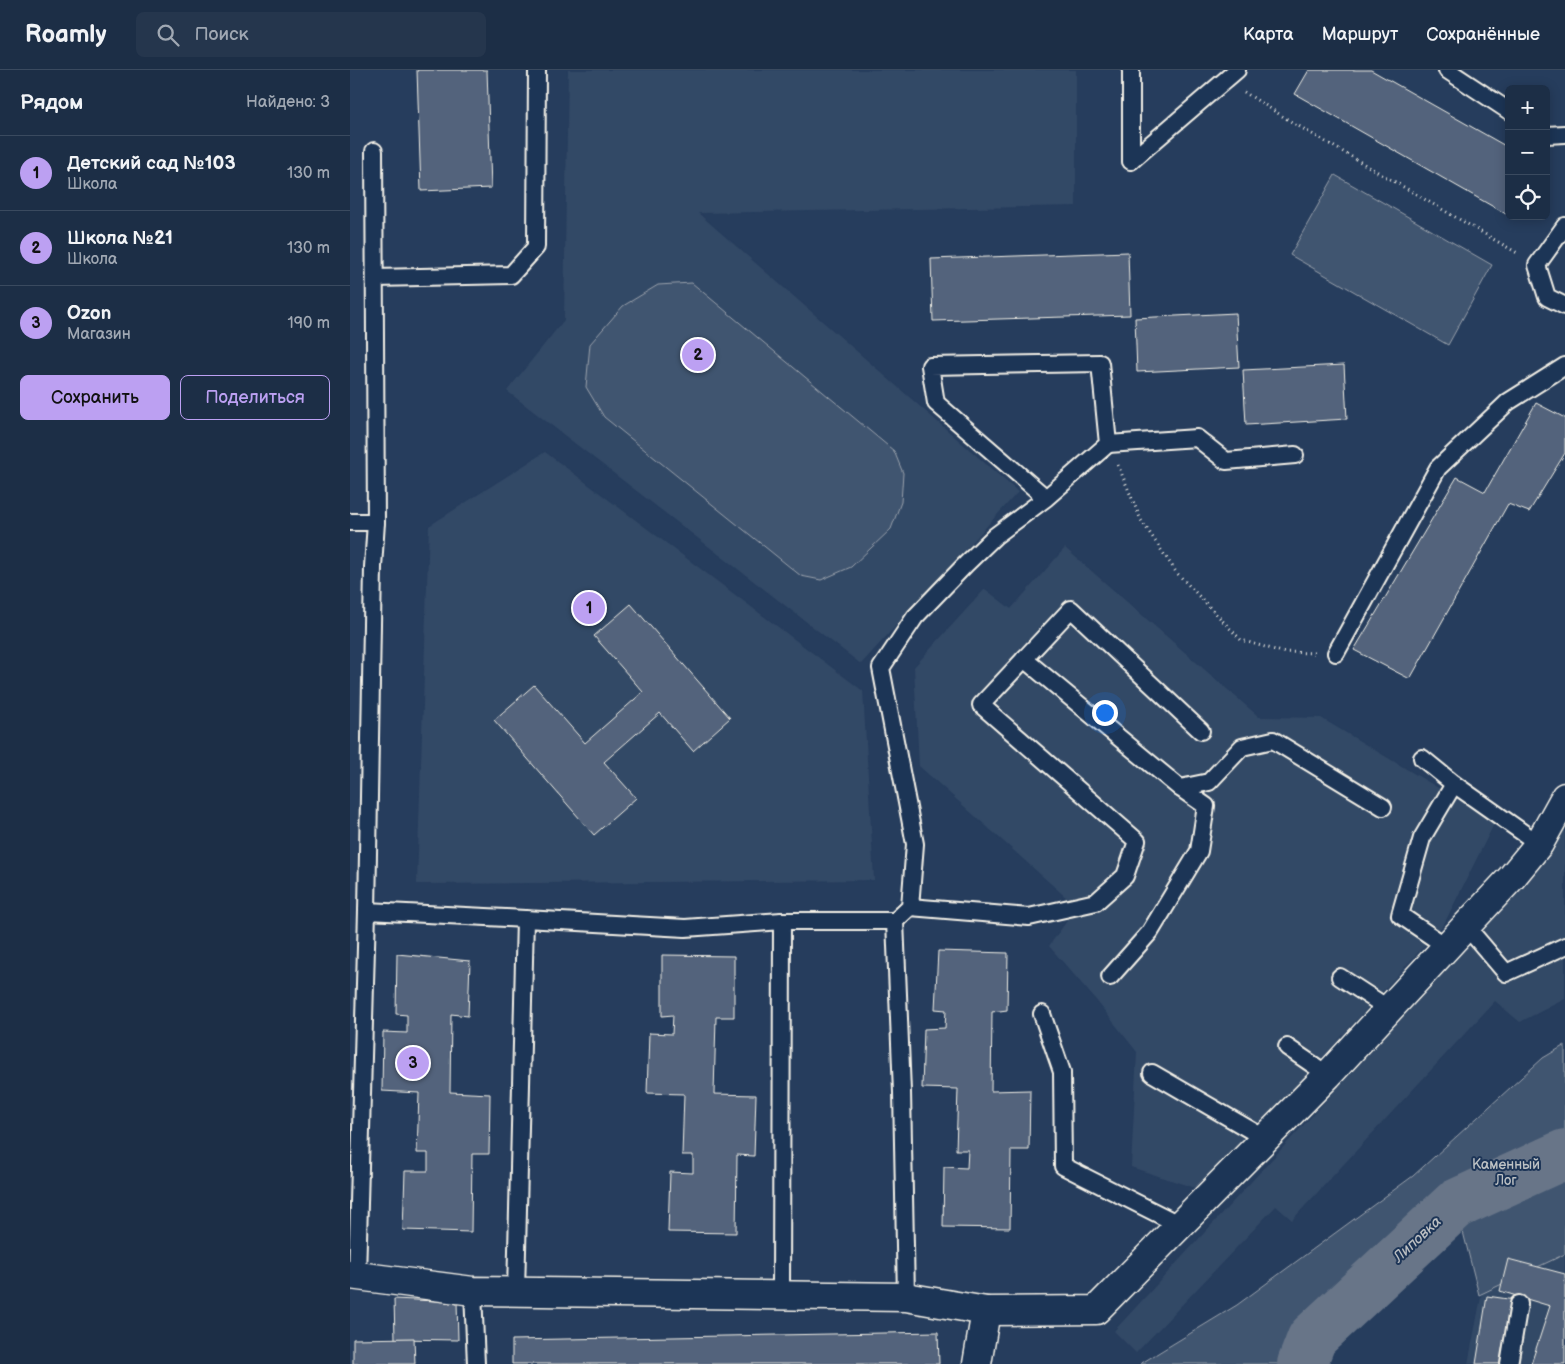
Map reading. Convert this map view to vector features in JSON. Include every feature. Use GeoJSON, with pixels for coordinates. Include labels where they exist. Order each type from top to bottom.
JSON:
{"type":"FeatureCollection","features":[{"type":"Feature","properties":{"kind":"street"},"geometry":{"type":"LineString","coordinates":[[353,1275],[473,1291],[906,1297],[986,1311],[1096,1310],[1266,1140],[1512,877],[1538,844],[1565,796]]}},
{"type":"Feature","properties":{"kind":"street"},"geometry":{"type":"LineString","coordinates":[[977,1364],[986,1311]]}},
{"type":"Feature","properties":{"kind":"lane"},"geometry":{"type":"LineString","coordinates":[[375,278],[511,276],[536,247],[537,70]]}},
{"type":"Feature","properties":{"kind":"lane"},"geometry":{"type":"LineString","coordinates":[[1131,70],[1131,161],[1231,75]]}},
{"type":"Feature","properties":{"kind":"lane"},"geometry":{"type":"LineString","coordinates":[[1447,70],[1505,107]]}},
{"type":"Feature","properties":{"kind":"lane"},"geometry":{"type":"LineString","coordinates":[[1550,135],[1565,134]]}},
{"type":"Feature","properties":{"kind":"lane"},"geometry":{"type":"LineString","coordinates":[[353,1275],[367,911],[373,567],[376,522],[374,151]]}},
{"type":"Feature","properties":{"kind":"lane"},"geometry":{"type":"LineString","coordinates":[[1565,226],[1537,264],[1547,297],[1565,306]]}},
{"type":"Feature","properties":{"kind":"lane"},"geometry":{"type":"LineString","coordinates":[[1046,498],[936,402],[930,366],[1100,363],[1108,444]]}},
{"type":"Feature","properties":{"kind":"lane"},"geometry":{"type":"LineString","coordinates":[[1336,653],[1438,468],[1508,402],[1565,366]]}},
{"type":"Feature","properties":{"kind":"lane"},"geometry":{"type":"LineString","coordinates":[[367,911],[685,928],[782,921],[895,921],[910,907],[916,844],[881,668],[915,617],[995,536],[1046,498],[1108,444],[1197,438],[1226,461],[1295,456]]}},
{"type":"Feature","properties":{"kind":"lane"},"geometry":{"type":"LineString","coordinates":[[350,522],[376,522]]}},
{"type":"Feature","properties":{"kind":"lane"},"geometry":{"type":"LineString","coordinates":[[910,907],[1029,917],[1096,902],[1125,876],[1137,841],[981,705],[1071,608],[1202,731]]}},
{"type":"Feature","properties":{"kind":"lane"},"geometry":{"type":"LineString","coordinates":[[1024,659],[1180,788],[1206,806],[1199,851],[1150,932],[1110,978]]}},
{"type":"Feature","properties":{"kind":"lane"},"geometry":{"type":"LineString","coordinates":[[1180,788],[1208,782],[1242,747],[1273,740],[1383,806]]}},
{"type":"Feature","properties":{"kind":"lane"},"geometry":{"type":"LineString","coordinates":[[1422,758],[1454,784],[1538,844]]}},
{"type":"Feature","properties":{"kind":"lane"},"geometry":{"type":"LineString","coordinates":[[1447,947],[1400,915],[1422,838],[1454,784]]}},
{"type":"Feature","properties":{"kind":"lane"},"geometry":{"type":"LineString","coordinates":[[516,1292],[525,919]]}},
{"type":"Feature","properties":{"kind":"lane"},"geometry":{"type":"LineString","coordinates":[[781,1295],[782,921]]}},
{"type":"Feature","properties":{"kind":"lane"},"geometry":{"type":"LineString","coordinates":[[895,921],[902,1092],[906,1297]]}},
{"type":"Feature","properties":{"kind":"lane"},"geometry":{"type":"LineString","coordinates":[[1466,926],[1506,973],[1565,946]]}},
{"type":"Feature","properties":{"kind":"lane"},"geometry":{"type":"LineString","coordinates":[[1340,977],[1389,1009]]}},
{"type":"Feature","properties":{"kind":"lane"},"geometry":{"type":"LineString","coordinates":[[1042,1014],[1062,1072],[1063,1166],[1180,1225]]}},
{"type":"Feature","properties":{"kind":"lane"},"geometry":{"type":"LineString","coordinates":[[1287,1047],[1328,1075]]}},
{"type":"Feature","properties":{"kind":"lane"},"geometry":{"type":"LineString","coordinates":[[1152,1073],[1266,1140]]}},
{"type":"Feature","properties":{"kind":"lane"},"geometry":{"type":"LineString","coordinates":[[473,1291],[476,1364]]}},
{"type":"Feature","properties":{"kind":"lane"},"geometry":{"type":"LineString","coordinates":[[1509,1364],[1519,1304]]}},
{"type":"Feature","properties":{"kind":"path"},"geometry":{"type":"LineString","coordinates":[[1231,75],[1295,124],[1537,264]]}},
{"type":"Feature","properties":{"kind":"path"},"geometry":{"type":"LineString","coordinates":[[1108,444],[1141,520],[1176,572],[1241,640],[1282,652],[1336,653]]}},
{"type":"Feature","properties":{"kind":"shaded area"},"geometry":{"type":"Polygon","coordinates":[[[568,70],[1076,70],[1076,206],[698,213],[1018,492],[861,664],[507,391],[564,320],[568,70]]]}},
{"type":"Feature","properties":{"kind":"shaded area"},"geometry":{"type":"Polygon","coordinates":[[[545,452],[863,691],[874,880],[417,884],[429,526],[545,452]]]}},
{"type":"Feature","properties":{"kind":"shaded area"},"geometry":{"type":"Polygon","coordinates":[[[1065,548],[1259,717],[1321,718],[1495,822],[1444,924],[1289,1094],[1198,1189],[1131,1167],[1137,1052],[1096,1000],[1049,946],[1077,907],[919,766],[914,667],[985,589],[1011,609],[1065,548]]]}},
{"type":"Feature","properties":{"kind":"shaded area"},"geometry":{"type":"Polygon","coordinates":[[[1565,825],[1565,999],[1520,1022],[1495,1001],[1292,1220],[1276,1206],[1136,1353],[1114,1331],[1537,871],[1565,825]]]}},
{"type":"Feature","properties":{"kind":"shaded area"},"geometry":{"type":"Polygon","coordinates":[[[1565,1253],[1565,1364],[1468,1364],[1482,1292],[1565,1253]]]}},
{"type":"Feature","properties":{"kind":"green space"},"geometry":{"type":"Polygon","coordinates":[[[1335,175],[1492,265],[1448,345],[1290,255],[1335,175]]]}},
{"type":"Feature","properties":{"kind":"green space"},"geometry":{"type":"Polygon","coordinates":[[[692,283],[894,451],[903,473],[901,502],[891,529],[851,567],[821,580],[801,576],[604,417],[586,387],[590,344],[623,306],[658,285],[692,283]]]}},
{"type":"Feature","properties":{"kind":"green space","name":"Каменный Лог"},"geometry":{"type":"Polygon","coordinates":[[[1565,1045],[1565,1254],[1479,1295],[1456,1204],[1312,1338],[1302,1364],[1140,1364],[1237,1305],[1413,1176],[1543,1058],[1565,1045]]]}},
{"type":"Feature","properties":{"kind":"building"},"geometry":{"type":"Polygon","coordinates":[[[417,70],[487,70],[491,188],[421,191],[417,70]]]}},
{"type":"Feature","properties":{"kind":"building"},"geometry":{"type":"Polygon","coordinates":[[[1309,70],[1371,70],[1505,146],[1505,213],[1295,94],[1309,70]]]}},
{"type":"Feature","properties":{"kind":"building"},"geometry":{"type":"Polygon","coordinates":[[[1128,252],[1130,315],[933,321],[931,259],[1128,252]]]}},
{"type":"Feature","properties":{"kind":"building"},"geometry":{"type":"Polygon","coordinates":[[[1236,313],[1239,367],[1137,372],[1135,318],[1236,313]]]}},
{"type":"Feature","properties":{"kind":"building"},"geometry":{"type":"Polygon","coordinates":[[[1344,365],[1347,419],[1246,425],[1243,370],[1344,365]]]}},
{"type":"Feature","properties":{"kind":"building"},"geometry":{"type":"Polygon","coordinates":[[[1536,403],[1565,418],[1565,453],[1529,512],[1508,504],[1410,679],[1354,650],[1457,477],[1485,492],[1536,403]]]}},
{"type":"Feature","properties":{"kind":"building"},"geometry":{"type":"Polygon","coordinates":[[[631,604],[730,718],[693,751],[660,713],[604,762],[636,798],[594,835],[494,720],[534,685],[585,743],[643,692],[594,636],[631,604]]]}},
{"type":"Feature","properties":{"kind":"building"},"geometry":{"type":"Polygon","coordinates":[[[938,951],[1008,953],[1007,1010],[992,1012],[991,1091],[1030,1090],[1029,1150],[1011,1150],[1010,1228],[943,1227],[944,1167],[967,1168],[968,1150],[956,1150],[958,1089],[922,1088],[924,1029],[945,1028],[946,1010],[935,1009],[938,951]]]}},
{"type":"Feature","properties":{"kind":"building"},"geometry":{"type":"Polygon","coordinates":[[[397,954],[470,961],[468,1016],[451,1014],[450,1092],[490,1094],[489,1154],[472,1154],[471,1232],[403,1230],[405,1171],[428,1171],[428,1153],[417,1153],[419,1093],[382,1091],[383,1032],[407,1033],[407,1015],[396,1014],[397,954]]]}},
{"type":"Feature","properties":{"kind":"building"},"geometry":{"type":"Polygon","coordinates":[[[662,955],[734,956],[734,1017],[716,1017],[714,1094],[756,1095],[754,1156],[737,1155],[736,1233],[668,1232],[670,1172],[693,1173],[693,1155],[682,1155],[684,1094],[647,1093],[649,1033],[672,1034],[673,1015],[662,1016],[662,955]]]}},
{"type":"Feature","properties":{"kind":"building"},"geometry":{"type":"Polygon","coordinates":[[[1508,1259],[1565,1274],[1565,1364],[1531,1364],[1550,1306],[1500,1291],[1508,1259]]]}},
{"type":"Feature","properties":{"kind":"building"},"geometry":{"type":"Polygon","coordinates":[[[1487,1296],[1515,1300],[1505,1364],[1476,1364],[1487,1296]]]}},
{"type":"Feature","properties":{"kind":"building"},"geometry":{"type":"Polygon","coordinates":[[[394,1299],[457,1302],[458,1340],[395,1339],[394,1299]]]}},
{"type":"Feature","properties":{"kind":"building"},"geometry":{"type":"Polygon","coordinates":[[[938,1332],[939,1364],[512,1364],[512,1340],[938,1332]]]}},
{"type":"Feature","properties":{"kind":"building"},"geometry":{"type":"Polygon","coordinates":[[[414,1338],[415,1364],[353,1364],[353,1339],[414,1338]]]}},
{"type":"Feature","properties":{"kind":"waterway","name":"Липовка"},"geometry":{"type":"LineString","coordinates":[[1302,1364],[1312,1338],[1456,1204],[1565,1154]]}},
{"type":"Feature","properties":{"kind":"place","name":"Школа №21"},"geometry":{"type":"Point","coordinates":[698,355]}},
{"type":"Feature","properties":{"kind":"place","name":"Детский сад №103"},"geometry":{"type":"Point","coordinates":[589,608]}},
{"type":"Feature","properties":{"kind":"place","name":"Ozon"},"geometry":{"type":"Point","coordinates":[413,1063]}}]}
